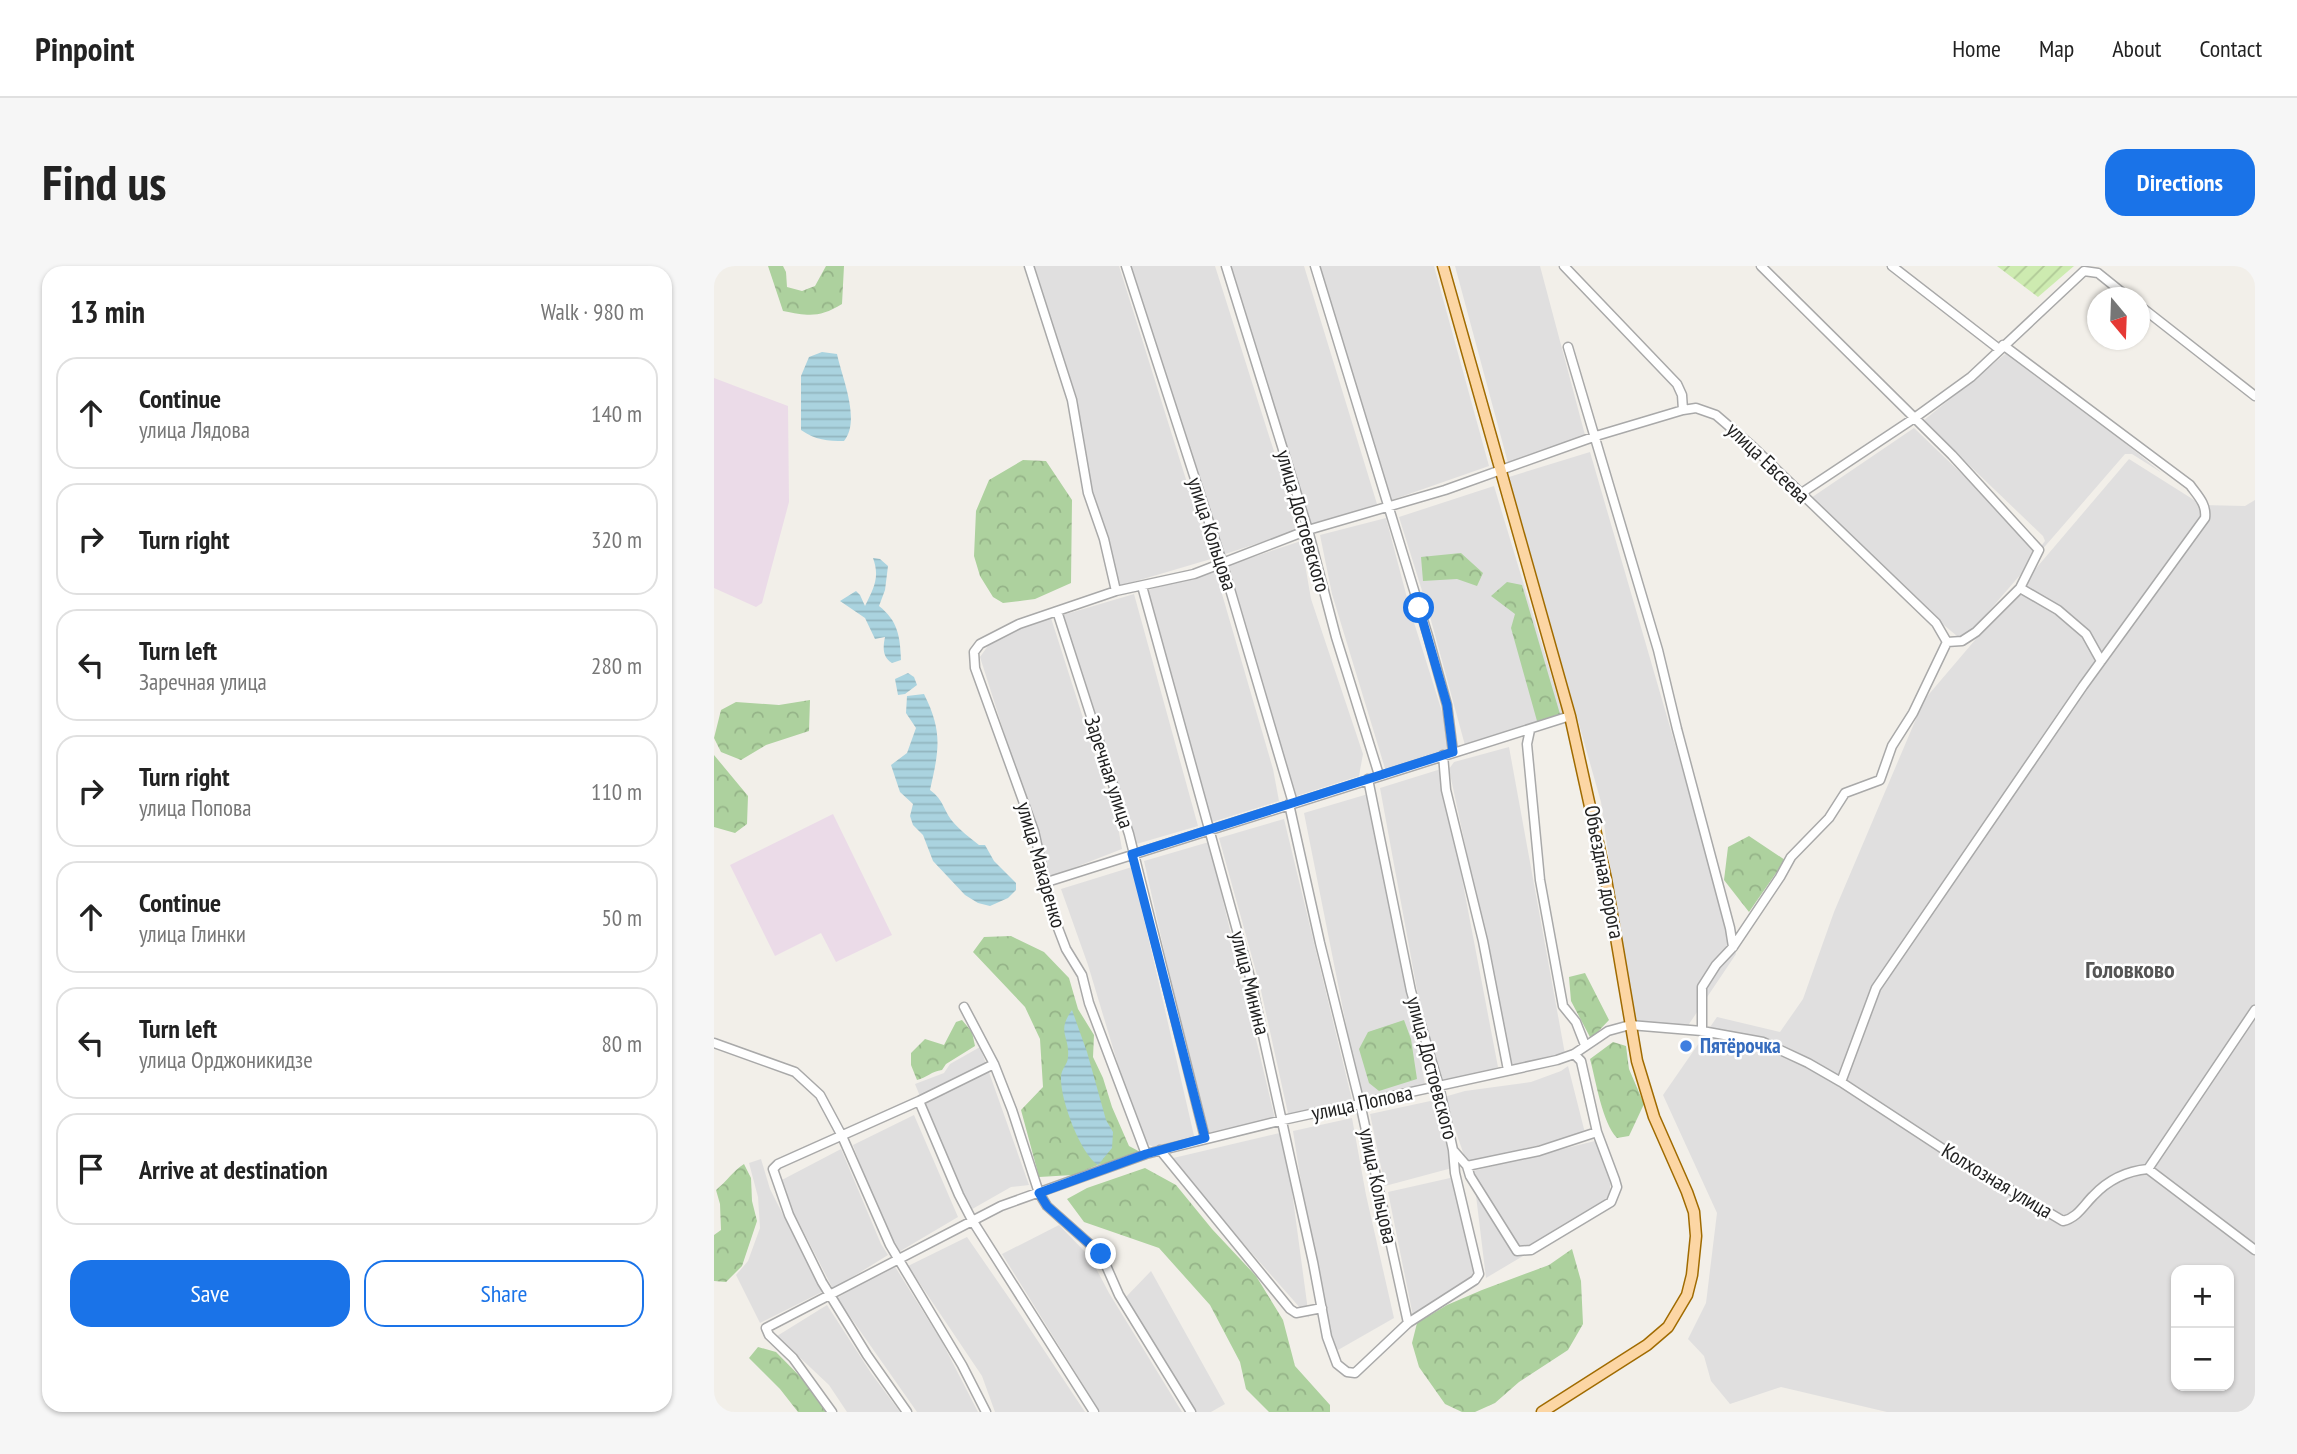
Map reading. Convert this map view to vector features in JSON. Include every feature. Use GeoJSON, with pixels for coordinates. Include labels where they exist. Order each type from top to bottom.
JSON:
{"type":"FeatureCollection","features":[{"type":"Feature","properties":{"kind":"main road","name":"Объездная дорога"},"geometry":{"type":"LineString","coordinates":[[1443,266],[1570,716],[1606,879],[1630,1025],[1646,1095],[1694,1212],[1696,1236],[1692,1275],[1687,1295],[1668,1327],[1647,1345],[1542,1412]]}},
{"type":"Feature","properties":{"kind":"street"},"geometry":{"type":"LineString","coordinates":[[1029,266],[1072,400],[1088,493],[1104,540],[1116,591]]}},
{"type":"Feature","properties":{"kind":"street","name":"улица Кольцова"},"geometry":{"type":"LineString","coordinates":[[1126,266],[1222,562],[1291,804],[1320,943],[1360,1103],[1408,1323]]}},
{"type":"Feature","properties":{"kind":"street","name":"улица Достоевского"},"geometry":{"type":"LineString","coordinates":[[1226,266],[1308,530],[1336,637],[1379,775]]}},
{"type":"Feature","properties":{"kind":"street"},"geometry":{"type":"LineString","coordinates":[[1315,266],[1390,506],[1447,705],[1453,752]]}},
{"type":"Feature","properties":{"kind":"street"},"geometry":{"type":"LineString","coordinates":[[1057,611],[1116,591],[1194,574],[1308,530],[1470,482],[1596,436],[1683,410],[1682,395],[1677,384],[1564,266]]}},
{"type":"Feature","properties":{"kind":"street"},"geometry":{"type":"LineString","coordinates":[[1702,1031],[1702,987],[1716,965],[1733,947],[1791,857],[1829,818],[1845,793],[1880,780],[1892,746],[1913,713],[1947,642],[1969,638],[2020,588],[2039,550],[1952,456],[1761,266]]}},
{"type":"Feature","properties":{"kind":"street"},"geometry":{"type":"LineString","coordinates":[[1841,1082],[1876,988],[2101,660],[2205,518],[2206,511],[2190,485],[1892,266]]}},
{"type":"Feature","properties":{"kind":"street"},"geometry":{"type":"LineString","coordinates":[[1800,494],[1971,377],[2084,271],[2098,273],[2115,287]]}},
{"type":"Feature","properties":{"kind":"street"},"geometry":{"type":"LineString","coordinates":[[2150,314],[2255,396]]}},
{"type":"Feature","properties":{"kind":"street"},"geometry":{"type":"LineString","coordinates":[[1568,347],[1658,650],[1733,947]]}},
{"type":"Feature","properties":{"kind":"street","name":"улица Евсеева"},"geometry":{"type":"LineString","coordinates":[[1683,410],[1696,408],[1716,415],[1752,446],[1936,623],[1947,642]]}},
{"type":"Feature","properties":{"kind":"street","name":"улица Минина"},"geometry":{"type":"LineString","coordinates":[[1142,586],[1251,981],[1332,1355],[1337,1364],[1347,1372],[1355,1373],[1408,1323]]}},
{"type":"Feature","properties":{"kind":"street"},"geometry":{"type":"LineString","coordinates":[[2020,588],[2059,610],[2086,634],[2101,660]]}},
{"type":"Feature","properties":{"kind":"street","name":"улица Макаренко"},"geometry":{"type":"LineString","coordinates":[[1057,611],[980,644],[974,652],[975,668],[1034,831],[1053,915],[1066,949],[1082,975],[1089,1003],[1146,1154]]}},
{"type":"Feature","properties":{"kind":"street","name":"Заречная улица"},"geometry":{"type":"LineString","coordinates":[[1057,611],[1129,834],[1205,1138]]}},
{"type":"Feature","properties":{"kind":"street"},"geometry":{"type":"LineString","coordinates":[[1047,882],[1570,716]]}},
{"type":"Feature","properties":{"kind":"street"},"geometry":{"type":"LineString","coordinates":[[1530,730],[1527,744],[1542,892],[1563,1006],[1576,1022],[1585,1045]]}},
{"type":"Feature","properties":{"kind":"street"},"geometry":{"type":"LineString","coordinates":[[1443,755],[1446,790],[1483,941],[1508,1069]]}},
{"type":"Feature","properties":{"kind":"street","name":"улица Достоевского"},"geometry":{"type":"LineString","coordinates":[[1368,779],[1412,991],[1440,1086],[1455,1173],[1479,1274],[1475,1280],[1436,1307],[1408,1323]]}},
{"type":"Feature","properties":{"kind":"street"},"geometry":{"type":"LineString","coordinates":[[964,1007],[994,1063],[1039,1193],[1047,1206],[1101,1254],[1119,1295],[1191,1412]]}},
{"type":"Feature","properties":{"kind":"street"},"geometry":{"type":"LineString","coordinates":[[2255,1010],[2148,1169],[2255,1250]]}},
{"type":"Feature","properties":{"kind":"street","name":"Колхозная улица"},"geometry":{"type":"LineString","coordinates":[[1630,1025],[1702,1031],[1763,1042],[1841,1082],[1960,1160],[2063,1221],[2080,1211],[2105,1184],[2133,1170],[2148,1169]]}},
{"type":"Feature","properties":{"kind":"street","name":"улица Попова"},"geometry":{"type":"LineString","coordinates":[[832,1412],[793,1358],[769,1335],[766,1328],[972,1220],[1001,1206],[1146,1154],[1283,1120],[1508,1069],[1534,1066],[1574,1054],[1608,1031],[1630,1025]]}},
{"type":"Feature","properties":{"kind":"street"},"geometry":{"type":"LineString","coordinates":[[714,1043],[795,1073],[820,1096],[842,1136],[897,1259],[962,1365],[986,1412]]}},
{"type":"Feature","properties":{"kind":"street"},"geometry":{"type":"LineString","coordinates":[[1453,1150],[1467,1166],[1470,1176],[1517,1251],[1531,1250],[1611,1202],[1617,1187],[1597,1132],[1581,1061],[1574,1054]]}},
{"type":"Feature","properties":{"kind":"street"},"geometry":{"type":"LineString","coordinates":[[907,1412],[829,1294],[789,1214],[773,1169],[778,1164],[919,1101],[994,1063]]}},
{"type":"Feature","properties":{"kind":"street"},"geometry":{"type":"LineString","coordinates":[[919,1101],[972,1220],[1094,1412]]}},
{"type":"Feature","properties":{"kind":"street"},"geometry":{"type":"LineString","coordinates":[[1467,1166],[1539,1150],[1597,1132]]}},
{"type":"Feature","properties":{"kind":"street"},"geometry":{"type":"LineString","coordinates":[[1160,1150],[1290,1309],[1296,1313],[1322,1308]]}},
{"type":"Feature","properties":{"kind":"shaded area"},"geometry":{"type":"Polygon","coordinates":[[[1032,266],[1119,266],[1211,559],[1116,587],[1085,482],[1077,398],[1032,266]]]}},
{"type":"Feature","properties":{"kind":"shaded area"},"geometry":{"type":"Polygon","coordinates":[[[1131,266],[1215,266],[1299,530],[1222,555],[1131,266]]]}},
{"type":"Feature","properties":{"kind":"shaded area"},"geometry":{"type":"Polygon","coordinates":[[[1227,266],[1304,266],[1377,504],[1310,526],[1227,266]]]}},
{"type":"Feature","properties":{"kind":"shaded area"},"geometry":{"type":"Polygon","coordinates":[[[1320,266],[1434,266],[1489,466],[1389,501],[1320,266]]]}},
{"type":"Feature","properties":{"kind":"shaded area"},"geometry":{"type":"Polygon","coordinates":[[[1455,266],[1540,266],[1585,435],[1508,463],[1455,266]]]}},
{"type":"Feature","properties":{"kind":"shaded area"},"geometry":{"type":"Polygon","coordinates":[[[2010,350],[2162,473],[2132,454],[2125,454],[1963,641],[1874,567],[1805,502],[1914,428],[2035,544],[2042,545],[2045,541],[2043,536],[1923,421],[2010,350]]]}},
{"type":"Feature","properties":{"kind":"shaded area"},"geometry":{"type":"Polygon","coordinates":[[[714,378],[788,406],[789,502],[762,603],[756,607],[714,588],[714,378]]]}},
{"type":"Feature","properties":{"kind":"shaded area"},"geometry":{"type":"Polygon","coordinates":[[[1590,452],[1736,954],[1685,1030],[1632,1026],[1601,802],[1509,477],[1590,452]]]}},
{"type":"Feature","properties":{"kind":"shaded area","name":"Головково"},"geometry":{"type":"Polygon","coordinates":[[[2129,459],[2202,505],[2245,506],[2255,500],[2255,1412],[1887,1412],[1781,1387],[1730,1404],[1711,1381],[1704,1356],[1688,1339],[1706,1303],[1717,1213],[1663,1095],[1717,1017],[1780,1032],[1803,999],[1834,912],[1924,700],[2129,459]]]}},
{"type":"Feature","properties":{"kind":"shaded area"},"geometry":{"type":"Polygon","coordinates":[[[1494,486],[1563,714],[1466,749],[1429,613],[1399,517],[1494,486]]]}},
{"type":"Feature","properties":{"kind":"shaded area"},"geometry":{"type":"Polygon","coordinates":[[[1386,518],[1411,613],[1455,753],[1387,775],[1332,594],[1320,535],[1386,518]]]}},
{"type":"Feature","properties":{"kind":"shaded area"},"geometry":{"type":"Polygon","coordinates":[[[1301,541],[1311,599],[1363,754],[1359,776],[1290,798],[1226,566],[1301,541]]]}},
{"type":"Feature","properties":{"kind":"shaded area"},"geometry":{"type":"Polygon","coordinates":[[[1215,570],[1273,769],[1279,801],[1209,823],[1145,591],[1215,570]]]}},
{"type":"Feature","properties":{"kind":"shaded area"},"geometry":{"type":"Polygon","coordinates":[[[1134,594],[1198,826],[1133,845],[1129,824],[1063,615],[1134,594]]]}},
{"type":"Feature","properties":{"kind":"shaded area"},"geometry":{"type":"Polygon","coordinates":[[[1051,618],[1118,827],[1122,849],[1050,877],[980,657],[990,643],[1008,633],[1051,618]]]}},
{"type":"Feature","properties":{"kind":"shaded area"},"geometry":{"type":"Polygon","coordinates":[[[1509,747],[1565,1054],[1510,1072],[1501,1014],[1449,769],[1454,762],[1509,747]]]}},
{"type":"Feature","properties":{"kind":"shaded area"},"geometry":{"type":"Polygon","coordinates":[[[1441,769],[1498,1067],[1470,1077],[1439,1081],[1417,990],[1380,788],[1441,769]]]}},
{"type":"Feature","properties":{"kind":"shaded area"},"geometry":{"type":"Polygon","coordinates":[[[1368,794],[1425,1084],[1361,1100],[1304,813],[1368,794]]]}},
{"type":"Feature","properties":{"kind":"shaded area"},"geometry":{"type":"Polygon","coordinates":[[[833,814],[892,935],[836,962],[821,933],[775,956],[730,865],[833,814]]]}},
{"type":"Feature","properties":{"kind":"shaded area"},"geometry":{"type":"Polygon","coordinates":[[[1284,819],[1353,1104],[1289,1118],[1260,986],[1219,838],[1284,819]]]}},
{"type":"Feature","properties":{"kind":"shaded area"},"geometry":{"type":"Polygon","coordinates":[[[1209,842],[1276,1123],[1206,1137],[1144,861],[1209,842]]]}},
{"type":"Feature","properties":{"kind":"shaded area"},"geometry":{"type":"Polygon","coordinates":[[[1132,867],[1195,1140],[1158,1149],[1141,1141],[1088,965],[1061,889],[1132,867]]]}},
{"type":"Feature","properties":{"kind":"shaded area"},"geometry":{"type":"Polygon","coordinates":[[[980,1047],[1029,1185],[1011,1187],[967,1212],[915,1084],[944,1073],[950,1064],[980,1047]]]}},
{"type":"Feature","properties":{"kind":"shaded area"},"geometry":{"type":"Polygon","coordinates":[[[1568,1066],[1585,1133],[1467,1164],[1444,1097],[1465,1091],[1531,1082],[1568,1066]]]}},
{"type":"Feature","properties":{"kind":"shaded area"},"geometry":{"type":"Polygon","coordinates":[[[1435,1100],[1452,1168],[1385,1186],[1370,1114],[1435,1100]]]}},
{"type":"Feature","properties":{"kind":"shaded area"},"geometry":{"type":"Polygon","coordinates":[[[914,1115],[958,1217],[897,1253],[873,1200],[853,1145],[914,1115]]]}},
{"type":"Feature","properties":{"kind":"shaded area"},"geometry":{"type":"Polygon","coordinates":[[[1352,1118],[1366,1195],[1394,1318],[1338,1350],[1325,1336],[1293,1131],[1352,1118]]]}},
{"type":"Feature","properties":{"kind":"shaded area"},"geometry":{"type":"Polygon","coordinates":[[[1284,1132],[1309,1318],[1169,1159],[1284,1132]]]}},
{"type":"Feature","properties":{"kind":"shaded area"},"geometry":{"type":"Polygon","coordinates":[[[1599,1140],[1610,1169],[1610,1204],[1486,1278],[1473,1171],[1599,1140]]]}},
{"type":"Feature","properties":{"kind":"shaded area"},"geometry":{"type":"Polygon","coordinates":[[[841,1149],[888,1255],[833,1289],[778,1182],[841,1149]]]}},
{"type":"Feature","properties":{"kind":"shaded area"},"geometry":{"type":"Polygon","coordinates":[[[761,1159],[770,1189],[822,1292],[760,1323],[736,1275],[748,1261],[760,1228],[758,1197],[749,1163],[761,1159]]]}},
{"type":"Feature","properties":{"kind":"shaded area"},"geometry":{"type":"Polygon","coordinates":[[[1459,1176],[1479,1282],[1414,1321],[1388,1192],[1459,1176]]]}},
{"type":"Feature","properties":{"kind":"shaded area"},"geometry":{"type":"Polygon","coordinates":[[[1059,1225],[1090,1257],[1182,1412],[1100,1412],[1002,1254],[1059,1225]]]}},
{"type":"Feature","properties":{"kind":"shaded area"},"geometry":{"type":"Polygon","coordinates":[[[967,1237],[1085,1412],[995,1412],[982,1376],[908,1266],[967,1237]]]}},
{"type":"Feature","properties":{"kind":"shaded area"},"geometry":{"type":"Polygon","coordinates":[[[894,1265],[942,1342],[978,1412],[917,1412],[837,1298],[894,1265]]]}},
{"type":"Feature","properties":{"kind":"shaded area"},"geometry":{"type":"Polygon","coordinates":[[[1151,1271],[1225,1404],[1211,1412],[1188,1412],[1123,1300],[1151,1271]]]}},
{"type":"Feature","properties":{"kind":"shaded area"},"geometry":{"type":"Polygon","coordinates":[[[827,1305],[900,1412],[847,1412],[829,1385],[777,1336],[827,1305]]]}},
{"type":"Feature","properties":{"kind":"green space"},"geometry":{"type":"Polygon","coordinates":[[[768,266],[783,266],[787,287],[802,291],[815,286],[826,266],[844,266],[842,304],[814,315],[783,311],[768,266]]]}},
{"type":"Feature","properties":{"kind":"green space"},"geometry":{"type":"Polygon","coordinates":[[[1997,266],[2074,266],[2038,297],[1997,266]]]}},
{"type":"Feature","properties":{"kind":"green space"},"geometry":{"type":"Polygon","coordinates":[[[1023,460],[1046,461],[1072,500],[1071,583],[1035,599],[1003,603],[993,597],[980,576],[974,556],[976,511],[989,480],[1023,460]]]}},
{"type":"Feature","properties":{"kind":"green space"},"geometry":{"type":"Polygon","coordinates":[[[1461,553],[1483,573],[1477,586],[1457,579],[1423,581],[1421,557],[1461,553]]]}},
{"type":"Feature","properties":{"kind":"green space"},"geometry":{"type":"Polygon","coordinates":[[[1507,582],[1522,585],[1560,714],[1537,721],[1511,628],[1515,614],[1491,596],[1507,582]]]}},
{"type":"Feature","properties":{"kind":"green space"},"geometry":{"type":"Polygon","coordinates":[[[810,700],[809,731],[766,745],[741,760],[721,752],[714,738],[721,710],[736,702],[779,705],[810,700]]]}},
{"type":"Feature","properties":{"kind":"green space"},"geometry":{"type":"Polygon","coordinates":[[[714,755],[748,796],[747,824],[735,833],[714,827],[714,755]]]}},
{"type":"Feature","properties":{"kind":"green space"},"geometry":{"type":"Polygon","coordinates":[[[1749,836],[1785,860],[1749,912],[1724,880],[1728,847],[1749,836]]]}},
{"type":"Feature","properties":{"kind":"green space"},"geometry":{"type":"Polygon","coordinates":[[[1011,936],[1044,952],[1069,978],[1078,1009],[1094,1035],[1093,1057],[1112,1107],[1129,1146],[1144,1154],[1098,1165],[1073,1175],[1039,1177],[1021,1110],[1043,1087],[1040,1039],[1025,1007],[973,952],[984,937],[1011,936]]]}},
{"type":"Feature","properties":{"kind":"green space"},"geometry":{"type":"Polygon","coordinates":[[[1585,973],[1609,1020],[1591,1039],[1571,1001],[1569,977],[1585,973]]]}},
{"type":"Feature","properties":{"kind":"green space"},"geometry":{"type":"Polygon","coordinates":[[[962,1020],[972,1032],[975,1046],[946,1064],[942,1070],[917,1080],[911,1065],[911,1053],[925,1039],[944,1045],[956,1022],[962,1020]]]}},
{"type":"Feature","properties":{"kind":"green space"},"geometry":{"type":"Polygon","coordinates":[[[1404,1020],[1411,1039],[1417,1079],[1379,1091],[1369,1083],[1359,1049],[1368,1032],[1404,1020]]]}},
{"type":"Feature","properties":{"kind":"green space"},"geometry":{"type":"Polygon","coordinates":[[[1613,1042],[1626,1046],[1629,1069],[1644,1104],[1629,1136],[1617,1138],[1603,1112],[1590,1059],[1613,1042]]]}},
{"type":"Feature","properties":{"kind":"green space"},"geometry":{"type":"Polygon","coordinates":[[[744,1164],[751,1178],[752,1201],[757,1221],[742,1266],[726,1282],[714,1281],[714,1235],[721,1230],[720,1204],[716,1190],[744,1164]]]}},
{"type":"Feature","properties":{"kind":"green space"},"geometry":{"type":"Polygon","coordinates":[[[1145,1168],[1176,1185],[1256,1276],[1283,1320],[1295,1366],[1330,1405],[1330,1412],[1269,1412],[1246,1389],[1240,1362],[1210,1305],[1159,1248],[1084,1222],[1067,1199],[1087,1188],[1145,1168]]]}},
{"type":"Feature","properties":{"kind":"green space"},"geometry":{"type":"Polygon","coordinates":[[[1572,1249],[1581,1281],[1583,1324],[1568,1350],[1519,1382],[1495,1403],[1475,1412],[1462,1412],[1445,1404],[1419,1367],[1412,1343],[1417,1323],[1447,1305],[1549,1265],[1572,1249]]]}},
{"type":"Feature","properties":{"kind":"green space"},"geometry":{"type":"Polygon","coordinates":[[[758,1347],[776,1352],[835,1412],[798,1412],[780,1389],[749,1358],[758,1347]]]}},
{"type":"Feature","properties":{"kind":"water"},"geometry":{"type":"Polygon","coordinates":[[[822,352],[837,354],[846,387],[851,422],[844,441],[822,439],[801,430],[801,376],[809,357],[822,352]]]}},
{"type":"Feature","properties":{"kind":"water"},"geometry":{"type":"Polygon","coordinates":[[[873,558],[880,559],[888,566],[885,590],[879,606],[894,623],[899,636],[901,660],[892,663],[885,655],[885,637],[875,639],[865,618],[840,601],[856,591],[865,606],[875,582],[873,558]]]}},
{"type":"Feature","properties":{"kind":"water"},"geometry":{"type":"Polygon","coordinates":[[[908,673],[914,677],[917,685],[905,694],[898,695],[895,679],[908,673]]]}},
{"type":"Feature","properties":{"kind":"water"},"geometry":{"type":"Polygon","coordinates":[[[924,694],[934,719],[938,741],[930,790],[956,825],[979,845],[985,845],[994,861],[1016,883],[1016,890],[1008,898],[990,906],[965,895],[933,861],[923,835],[913,825],[910,816],[913,804],[900,792],[891,765],[907,753],[916,728],[906,713],[907,696],[924,694]]]}},
{"type":"Feature","properties":{"kind":"water"},"geometry":{"type":"Polygon","coordinates":[[[1072,1010],[1106,1120],[1113,1132],[1112,1148],[1098,1165],[1078,1138],[1062,1087],[1061,1074],[1068,1057],[1064,1029],[1072,1010]]]}},
{"type":"Feature","properties":{"kind":"place","name":"Пятёрочка"},"geometry":{"type":"Point","coordinates":[1686,1046]}},
{"type":"Feature","properties":{"kind":"district","name":"Головково"},"geometry":{"type":"Point","coordinates":[2130,970]}},
{"type":"Feature","properties":{"kind":"route"},"geometry":{"type":"LineString","coordinates":[[1101,1254],[1047,1206],[1039,1193],[1146,1154],[1205,1138],[1132,854],[1453,752],[1447,705],[1419,608]]}}]}
